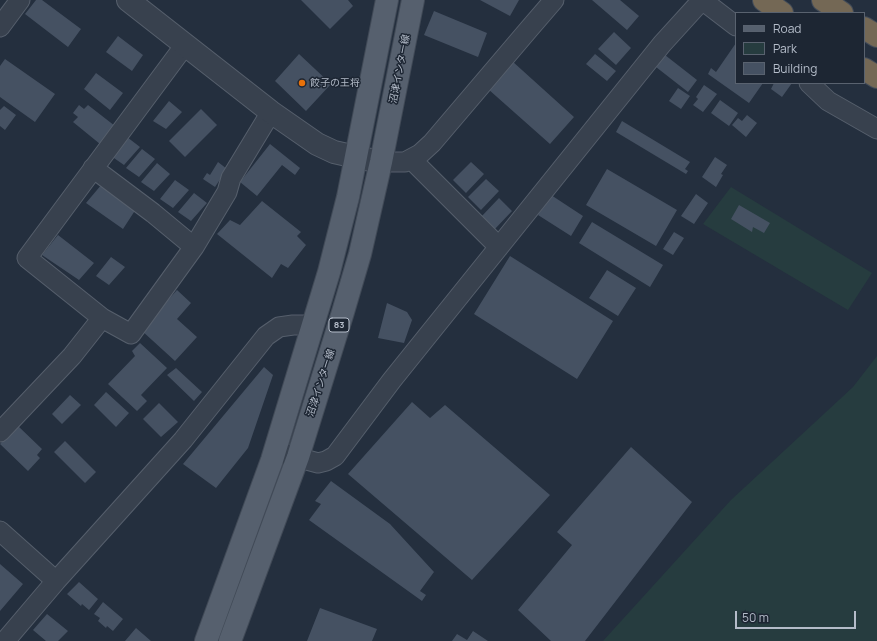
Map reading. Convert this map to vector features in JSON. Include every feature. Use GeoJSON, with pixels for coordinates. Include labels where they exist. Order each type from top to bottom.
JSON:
{"type":"FeatureCollection","features":[{"type":"Feature","properties":{"kind":"highway"},"geometry":{"type":"LineString","coordinates":[[764,0],[781,12]]}},
{"type":"Feature","properties":{"kind":"highway"},"geometry":{"type":"LineString","coordinates":[[823,0],[841,12]]}},
{"type":"Feature","properties":{"kind":"highway"},"geometry":{"type":"LineString","coordinates":[[865,29],[877,36]]}},
{"type":"Feature","properties":{"kind":"highway"},"geometry":{"type":"LineString","coordinates":[[865,70],[877,77]]}},
{"type":"Feature","properties":{"kind":"main road","name":"83"},"geometry":{"type":"LineString","coordinates":[[206,641],[274,451],[314,325],[329,272],[348,197],[386,0]]}},
{"type":"Feature","properties":{"kind":"main road","name":"沼津インター線"},"geometry":{"type":"LineString","coordinates":[[230,641],[298,457],[344,312],[358,262],[381,162],[413,0]]}},
{"type":"Feature","properties":{"kind":"street"},"geometry":{"type":"LineString","coordinates":[[0,27],[20,0]]}},
{"type":"Feature","properties":{"kind":"street"},"geometry":{"type":"LineString","coordinates":[[128,0],[271,112],[317,144],[334,152],[381,162],[405,162],[420,154],[432,143],[554,0]]}},
{"type":"Feature","properties":{"kind":"street"},"geometry":{"type":"LineString","coordinates":[[274,451],[318,463],[335,456],[392,380],[662,44],[702,0],[735,25]]}},
{"type":"Feature","properties":{"kind":"street"},"geometry":{"type":"LineString","coordinates":[[185,45],[26,258],[102,318],[131,334],[194,247],[227,192],[231,178],[271,112]]}},
{"type":"Feature","properties":{"kind":"street"},"geometry":{"type":"LineString","coordinates":[[810,84],[828,101],[877,129]]}},
{"type":"Feature","properties":{"kind":"street"},"geometry":{"type":"LineString","coordinates":[[411,159],[499,247]]}},
{"type":"Feature","properties":{"kind":"street"},"geometry":{"type":"LineString","coordinates":[[93,168],[153,213],[194,247]]}},
{"type":"Feature","properties":{"kind":"street"},"geometry":{"type":"LineString","coordinates":[[0,432],[72,356],[102,318]]}},
{"type":"Feature","properties":{"kind":"street"},"geometry":{"type":"LineString","coordinates":[[5,641],[56,581],[183,440],[266,336],[279,327],[314,325]]}},
{"type":"Feature","properties":{"kind":"street"},"geometry":{"type":"LineString","coordinates":[[0,531],[56,581]]}},
{"type":"Feature","properties":{"kind":"green space"},"geometry":{"type":"Polygon","coordinates":[[[731,187],[872,273],[848,310],[703,224],[731,187]]]}},
{"type":"Feature","properties":{"kind":"green space"},"geometry":{"type":"Polygon","coordinates":[[[877,356],[877,641],[603,641],[731,500],[853,387],[877,356]]]}},
{"type":"Feature","properties":{"kind":"building"},"geometry":{"type":"Polygon","coordinates":[[[36,0],[42,0],[81,29],[68,47],[25,14],[36,0]]]}},
{"type":"Feature","properties":{"kind":"building"},"geometry":{"type":"Polygon","coordinates":[[[301,0],[348,0],[353,6],[330,29],[301,0]]]}},
{"type":"Feature","properties":{"kind":"building"},"geometry":{"type":"Polygon","coordinates":[[[480,0],[519,0],[510,16],[480,0]]]}},
{"type":"Feature","properties":{"kind":"building"},"geometry":{"type":"Polygon","coordinates":[[[592,0],[620,0],[639,16],[627,30],[592,0]]]}},
{"type":"Feature","properties":{"kind":"building"},"geometry":{"type":"Polygon","coordinates":[[[434,11],[487,33],[478,57],[424,35],[434,11]]]}},
{"type":"Feature","properties":{"kind":"building"},"geometry":{"type":"Polygon","coordinates":[[[614,32],[631,48],[616,65],[598,49],[614,32]]]}},
{"type":"Feature","properties":{"kind":"building"},"geometry":{"type":"Polygon","coordinates":[[[118,36],[143,55],[132,71],[106,52],[118,36]]]}},
{"type":"Feature","properties":{"kind":"building"},"geometry":{"type":"Polygon","coordinates":[[[735,44],[735,84],[762,84],[749,103],[708,74],[711,68],[716,72],[735,44]]]}},
{"type":"Feature","properties":{"kind":"building"},"geometry":{"type":"Polygon","coordinates":[[[299,54],[331,84],[306,111],[275,81],[299,54]]]}},
{"type":"Feature","properties":{"kind":"building"},"geometry":{"type":"Polygon","coordinates":[[[595,54],[616,71],[607,81],[586,64],[595,54]]]}},
{"type":"Feature","properties":{"kind":"building"},"geometry":{"type":"Polygon","coordinates":[[[665,55],[697,80],[688,92],[656,67],[665,55]]]}},
{"type":"Feature","properties":{"kind":"building"},"geometry":{"type":"Polygon","coordinates":[[[5,59],[55,94],[35,122],[0,97],[0,66],[5,59]]]}},
{"type":"Feature","properties":{"kind":"building"},"geometry":{"type":"Polygon","coordinates":[[[512,61],[574,117],[550,144],[488,89],[512,61]]]}},
{"type":"Feature","properties":{"kind":"building"},"geometry":{"type":"Polygon","coordinates":[[[96,73],[123,93],[110,110],[84,89],[96,73]]]}},
{"type":"Feature","properties":{"kind":"building"},"geometry":{"type":"Polygon","coordinates":[[[774,84],[791,84],[782,97],[771,89],[774,84]]]}},
{"type":"Feature","properties":{"kind":"building"},"geometry":{"type":"Polygon","coordinates":[[[704,85],[717,94],[703,112],[693,105],[698,99],[696,97],[704,85]]]}},
{"type":"Feature","properties":{"kind":"building"},"geometry":{"type":"Polygon","coordinates":[[[678,88],[690,96],[681,109],[669,101],[678,88]]]}},
{"type":"Feature","properties":{"kind":"building"},"geometry":{"type":"Polygon","coordinates":[[[720,100],[738,113],[729,126],[711,113],[720,100]]]}},
{"type":"Feature","properties":{"kind":"building"},"geometry":{"type":"Polygon","coordinates":[[[169,101],[182,112],[166,129],[153,121],[169,101]]]}},
{"type":"Feature","properties":{"kind":"building"},"geometry":{"type":"Polygon","coordinates":[[[79,105],[84,109],[88,105],[115,126],[100,144],[73,122],[78,117],[73,113],[79,105]]]}},
{"type":"Feature","properties":{"kind":"building"},"geometry":{"type":"Polygon","coordinates":[[[4,106],[16,115],[5,130],[0,126],[0,110],[4,106]]]}},
{"type":"Feature","properties":{"kind":"building"},"geometry":{"type":"Polygon","coordinates":[[[201,109],[217,125],[185,157],[169,141],[201,109]]]}},
{"type":"Feature","properties":{"kind":"building"},"geometry":{"type":"Polygon","coordinates":[[[747,115],[757,123],[746,137],[732,125],[738,118],[742,121],[747,115]]]}},
{"type":"Feature","properties":{"kind":"building"},"geometry":{"type":"Polygon","coordinates":[[[622,121],[690,162],[685,169],[688,171],[686,174],[616,132],[622,121]]]}},
{"type":"Feature","properties":{"kind":"building"},"geometry":{"type":"Polygon","coordinates":[[[127,137],[140,147],[124,165],[111,156],[127,137]]]}},
{"type":"Feature","properties":{"kind":"building"},"geometry":{"type":"Polygon","coordinates":[[[270,144],[300,168],[295,175],[282,165],[257,196],[240,182],[270,144]]]}},
{"type":"Feature","properties":{"kind":"building"},"geometry":{"type":"Polygon","coordinates":[[[142,149],[155,159],[139,177],[126,168],[142,149]]]}},
{"type":"Feature","properties":{"kind":"building"},"geometry":{"type":"Polygon","coordinates":[[[715,157],[727,165],[721,174],[723,175],[716,187],[702,177],[715,157]]]}},
{"type":"Feature","properties":{"kind":"building"},"geometry":{"type":"Polygon","coordinates":[[[218,162],[227,169],[215,187],[203,179],[207,173],[210,175],[218,162]]]}},
{"type":"Feature","properties":{"kind":"building"},"geometry":{"type":"Polygon","coordinates":[[[471,162],[484,174],[466,193],[453,180],[471,162]]]}},
{"type":"Feature","properties":{"kind":"building"},"geometry":{"type":"Polygon","coordinates":[[[157,163],[170,174],[154,191],[141,182],[157,163]]]}},
{"type":"Feature","properties":{"kind":"building"},"geometry":{"type":"Polygon","coordinates":[[[607,169],[677,210],[656,246],[586,205],[607,169]]]}},
{"type":"Feature","properties":{"kind":"building"},"geometry":{"type":"Polygon","coordinates":[[[486,179],[499,191],[481,210],[468,197],[486,179]]]}},
{"type":"Feature","properties":{"kind":"building"},"geometry":{"type":"Polygon","coordinates":[[[175,180],[189,190],[173,208],[160,199],[175,180]]]}},
{"type":"Feature","properties":{"kind":"building"},"geometry":{"type":"Polygon","coordinates":[[[102,184],[136,209],[123,229],[86,203],[102,184]]]}},
{"type":"Feature","properties":{"kind":"building"},"geometry":{"type":"Polygon","coordinates":[[[194,193],[207,203],[191,221],[178,212],[194,193]]]}},
{"type":"Feature","properties":{"kind":"building"},"geometry":{"type":"Polygon","coordinates":[[[696,194],[708,203],[694,224],[681,216],[696,194]]]}},
{"type":"Feature","properties":{"kind":"building"},"geometry":{"type":"Polygon","coordinates":[[[551,195],[583,216],[571,236],[538,215],[551,195]]]}},
{"type":"Feature","properties":{"kind":"building"},"geometry":{"type":"Polygon","coordinates":[[[499,198],[512,211],[494,230],[481,217],[499,198]]]}},
{"type":"Feature","properties":{"kind":"building"},"geometry":{"type":"Polygon","coordinates":[[[262,201],[301,232],[297,236],[306,245],[288,268],[281,264],[272,278],[217,234],[230,220],[240,225],[262,201]]]}},
{"type":"Feature","properties":{"kind":"building"},"geometry":{"type":"Polygon","coordinates":[[[739,205],[770,223],[764,233],[753,227],[752,232],[731,219],[739,205]]]}},
{"type":"Feature","properties":{"kind":"building"},"geometry":{"type":"Polygon","coordinates":[[[592,222],[663,265],[650,287],[579,243],[592,222]]]}},
{"type":"Feature","properties":{"kind":"building"},"geometry":{"type":"Polygon","coordinates":[[[674,232],[684,238],[673,255],[663,249],[674,232]]]}},
{"type":"Feature","properties":{"kind":"building"},"geometry":{"type":"Polygon","coordinates":[[[58,235],[94,263],[79,280],[42,255],[58,235]]]}},
{"type":"Feature","properties":{"kind":"building"},"geometry":{"type":"Polygon","coordinates":[[[510,256],[613,321],[577,379],[474,314],[510,256]]]}},
{"type":"Feature","properties":{"kind":"building"},"geometry":{"type":"Polygon","coordinates":[[[111,257],[125,267],[109,285],[96,276],[111,257]]]}},
{"type":"Feature","properties":{"kind":"building"},"geometry":{"type":"Polygon","coordinates":[[[607,270],[636,288],[618,316],[589,298],[607,270]]]}},
{"type":"Feature","properties":{"kind":"building"},"geometry":{"type":"Polygon","coordinates":[[[177,290],[191,303],[177,319],[197,337],[175,361],[141,330],[177,290]]]}},
{"type":"Feature","properties":{"kind":"building"},"geometry":{"type":"Polygon","coordinates":[[[387,303],[407,312],[412,320],[404,343],[378,338],[387,303]]]}},
{"type":"Feature","properties":{"kind":"building"},"geometry":{"type":"Polygon","coordinates":[[[140,343],[167,368],[141,395],[147,401],[137,411],[108,384],[135,356],[132,351],[140,343]]]}},
{"type":"Feature","properties":{"kind":"building"},"geometry":{"type":"Polygon","coordinates":[[[264,367],[273,375],[248,448],[216,488],[183,464],[264,367]]]}},
{"type":"Feature","properties":{"kind":"building"},"geometry":{"type":"Polygon","coordinates":[[[176,368],[202,392],[194,401],[167,375],[176,368]]]}},
{"type":"Feature","properties":{"kind":"building"},"geometry":{"type":"Polygon","coordinates":[[[106,392],[129,413],[116,427],[94,405],[106,392]]]}},
{"type":"Feature","properties":{"kind":"building"},"geometry":{"type":"Polygon","coordinates":[[[70,395],[81,405],[62,424],[52,414],[70,395]]]}},
{"type":"Feature","properties":{"kind":"building"},"geometry":{"type":"Polygon","coordinates":[[[412,402],[430,418],[445,405],[550,495],[472,580],[348,474],[412,402]]]}},
{"type":"Feature","properties":{"kind":"building"},"geometry":{"type":"Polygon","coordinates":[[[159,403],[178,422],[161,437],[143,419],[159,403]]]}},
{"type":"Feature","properties":{"kind":"building"},"geometry":{"type":"Polygon","coordinates":[[[17,425],[42,449],[37,455],[40,458],[28,471],[0,444],[17,425]]]}},
{"type":"Feature","properties":{"kind":"building"},"geometry":{"type":"Polygon","coordinates":[[[65,441],[96,472],[85,483],[54,452],[65,441]]]}},
{"type":"Feature","properties":{"kind":"building"},"geometry":{"type":"Polygon","coordinates":[[[631,447],[692,502],[585,641],[551,641],[518,610],[572,545],[557,532],[631,447]]]}},
{"type":"Feature","properties":{"kind":"building"},"geometry":{"type":"Polygon","coordinates":[[[331,481],[390,524],[434,572],[420,591],[426,595],[422,601],[309,520],[321,504],[315,501],[331,481]]]}},
{"type":"Feature","properties":{"kind":"building"},"geometry":{"type":"Polygon","coordinates":[[[0,564],[23,584],[0,611],[0,564]]]}},
{"type":"Feature","properties":{"kind":"building"},"geometry":{"type":"Polygon","coordinates":[[[79,582],[98,599],[89,610],[82,604],[81,606],[67,594],[79,582]]]}},
{"type":"Feature","properties":{"kind":"building"},"geometry":{"type":"Polygon","coordinates":[[[103,602],[123,619],[113,631],[107,626],[106,628],[98,621],[100,618],[94,614],[103,602]]]}},
{"type":"Feature","properties":{"kind":"building"},"geometry":{"type":"Polygon","coordinates":[[[320,608],[377,629],[372,641],[307,641],[320,608]]]}},
{"type":"Feature","properties":{"kind":"building"},"geometry":{"type":"Polygon","coordinates":[[[47,614],[68,631],[58,641],[46,641],[33,630],[47,614]]]}},
{"type":"Feature","properties":{"kind":"building"},"geometry":{"type":"Polygon","coordinates":[[[136,628],[151,641],[125,641],[136,628]]]}},
{"type":"Feature","properties":{"kind":"building"},"geometry":{"type":"Polygon","coordinates":[[[473,631],[488,641],[452,641],[457,634],[467,640],[473,631]]]}},
{"type":"Feature","properties":{"kind":"place","name":"餃子の王将"},"geometry":{"type":"Point","coordinates":[302,83]}}]}
